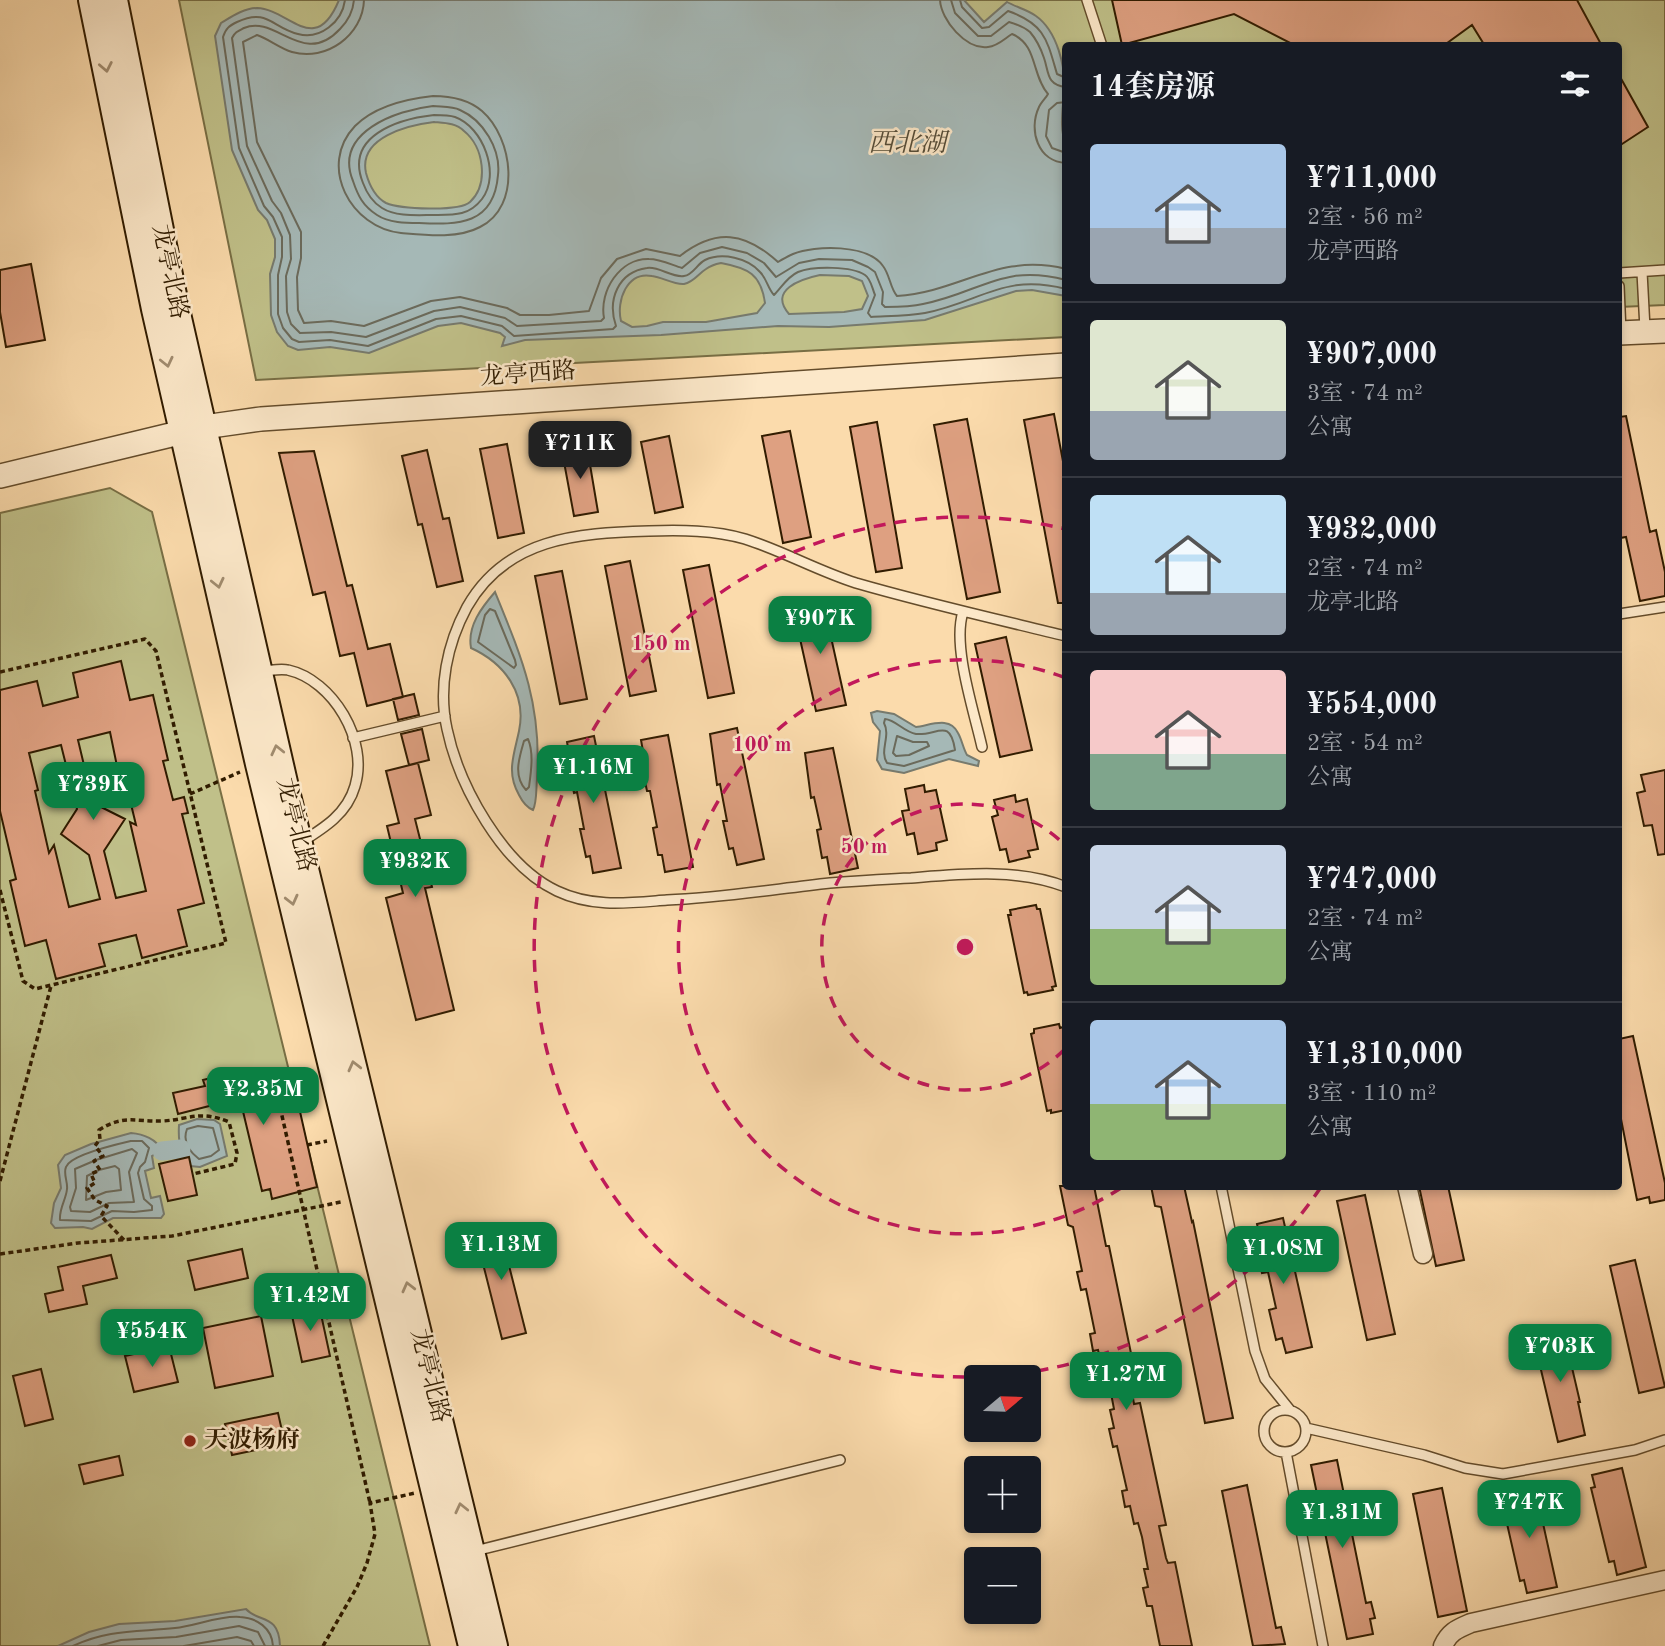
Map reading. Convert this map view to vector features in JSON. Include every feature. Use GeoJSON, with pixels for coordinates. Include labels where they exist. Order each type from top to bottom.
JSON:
{"type":"FeatureCollection","features":[{"type":"Feature","properties":{"kind":"main road","name":"龙亭北路"},"geometry":{"type":"LineString","coordinates":[[92,0],[155,309],[194,429],[259,671],[494,1646]]}},
{"type":"Feature","properties":{"kind":"main road","name":"龙亭北路"},"geometry":{"type":"LineString","coordinates":[[114,0],[175,305],[194,429],[259,764],[472,1646]]}},
{"type":"Feature","properties":{"kind":"street"},"geometry":{"type":"LineString","coordinates":[[1622,333],[1655,331]]}},
{"type":"Feature","properties":{"kind":"street","name":"龙亭西路"},"geometry":{"type":"LineString","coordinates":[[0,477],[194,429],[274,418],[1062,365]]}},
{"type":"Feature","properties":{"kind":"street"},"geometry":{"type":"LineString","coordinates":[[1408,1190],[1423,1254]]}},
{"type":"Feature","properties":{"kind":"street"},"geometry":{"type":"LineString","coordinates":[[1443,1646],[1447,1637],[1455,1630],[1471,1623],[1665,1580]]}},
{"type":"Feature","properties":{"kind":"lane"},"geometry":{"type":"LineString","coordinates":[[1087,0],[1101,42]]}},
{"type":"Feature","properties":{"kind":"lane"},"geometry":{"type":"LineString","coordinates":[[1622,273],[1665,271]]}},
{"type":"Feature","properties":{"kind":"lane"},"geometry":{"type":"LineString","coordinates":[[1642,272],[1655,331]]}},
{"type":"Feature","properties":{"kind":"lane"},"geometry":{"type":"LineString","coordinates":[[1062,635],[963,612],[851,581],[745,539],[715,532],[629,531],[570,536],[537,546],[512,559],[495,570],[477,589],[463,615],[444,671],[442,702],[455,757],[491,832],[527,873],[556,891],[587,901],[611,904],[723,897],[829,883],[959,874],[1044,878],[1062,885]]}},
{"type":"Feature","properties":{"kind":"lane"},"geometry":{"type":"LineString","coordinates":[[1622,614],[1665,607]]}},
{"type":"Feature","properties":{"kind":"lane"},"geometry":{"type":"LineString","coordinates":[[963,612],[960,646],[982,747]]}},
{"type":"Feature","properties":{"kind":"lane"},"geometry":{"type":"LineString","coordinates":[[259,671],[287,670],[311,679],[326,691],[340,708],[353,738],[357,772],[355,786],[344,808],[328,826],[299,843]]}},
{"type":"Feature","properties":{"kind":"lane"},"geometry":{"type":"LineString","coordinates":[[353,738],[445,716]]}},
{"type":"Feature","properties":{"kind":"lane"},"geometry":{"type":"LineString","coordinates":[[1221,1190],[1255,1351],[1265,1379],[1290,1410],[1298,1414],[1306,1428],[1302,1444],[1296,1449],[1286,1452],[1276,1450],[1269,1444],[1264,1427],[1274,1413],[1290,1410]]}},
{"type":"Feature","properties":{"kind":"lane"},"geometry":{"type":"LineString","coordinates":[[1306,1428],[1424,1455],[1465,1468],[1503,1474],[1635,1450],[1665,1440]]}},
{"type":"Feature","properties":{"kind":"lane"},"geometry":{"type":"LineString","coordinates":[[1286,1452],[1323,1646]]}},
{"type":"Feature","properties":{"kind":"lane"},"geometry":{"type":"LineString","coordinates":[[471,1552],[840,1460]]}},
{"type":"Feature","properties":{"kind":"path"},"geometry":{"type":"LineString","coordinates":[[0,672],[145,639],[156,651],[226,943],[35,989],[23,981],[0,890]]}},
{"type":"Feature","properties":{"kind":"path"},"geometry":{"type":"LineString","coordinates":[[190,794],[259,764]]}},
{"type":"Feature","properties":{"kind":"path"},"geometry":{"type":"LineString","coordinates":[[0,1181],[51,986]]}},
{"type":"Feature","properties":{"kind":"path"},"geometry":{"type":"LineString","coordinates":[[279,1107],[376,1534],[357,1587],[323,1646]]}},
{"type":"Feature","properties":{"kind":"path"},"geometry":{"type":"LineString","coordinates":[[124,1240],[101,1216],[107,1206],[95,1200],[87,1188],[95,1183],[91,1174],[100,1170],[94,1161],[103,1156],[95,1146],[100,1139],[99,1130],[120,1119],[161,1121],[194,1115],[213,1115],[229,1122],[237,1153],[235,1164],[192,1174]]}},
{"type":"Feature","properties":{"kind":"path"},"geometry":{"type":"LineString","coordinates":[[0,1254],[172,1236],[363,1196]]}},
{"type":"Feature","properties":{"kind":"path"},"geometry":{"type":"LineString","coordinates":[[370,1503],[435,1488]]}},
{"type":"Feature","properties":{"kind":"green space","name":"西北湖"},"geometry":{"type":"Polygon","coordinates":[[[179,0],[1665,0],[1665,305],[1622,307],[1622,42],[1062,42],[1062,337],[256,380],[179,0]]]}},
{"type":"Feature","properties":{"kind":"green space","name":"天波杨府"},"geometry":{"type":"Polygon","coordinates":[[[110,488],[152,512],[430,1646],[0,1646],[0,513],[110,488]]]}},
{"type":"Feature","properties":{"kind":"water","name":"西北湖"},"geometry":{"type":"Polygon","coordinates":[[[339,0],[964,0],[984,22],[1007,2],[1033,14],[1043,23],[1055,40],[1062,61],[1062,295],[1032,290],[1016,291],[925,320],[829,327],[778,326],[661,335],[525,340],[502,346],[505,337],[500,333],[461,323],[438,326],[369,353],[330,347],[298,350],[288,346],[277,332],[271,315],[270,274],[275,257],[275,239],[267,220],[258,210],[232,150],[215,36],[221,23],[252,8],[269,10],[301,26],[321,26],[330,17],[339,0]],[[434,122],[412,126],[377,142],[366,161],[366,173],[371,186],[382,200],[393,205],[416,208],[454,207],[470,202],[480,186],[480,156],[471,138],[457,126],[434,122]],[[721,263],[684,284],[652,276],[636,278],[625,289],[622,297],[621,321],[632,327],[663,322],[706,322],[757,313],[765,303],[756,279],[746,270],[721,263]],[[820,275],[796,283],[785,292],[782,298],[789,314],[862,309],[868,296],[862,281],[849,276],[820,275]]]}},
{"type":"Feature","properties":{"kind":"water"},"geometry":{"type":"Polygon","coordinates":[[[495,592],[514,639],[533,705],[538,752],[533,810],[521,799],[513,779],[512,763],[521,717],[516,692],[494,662],[471,648],[473,625],[495,592]]]}},
{"type":"Feature","properties":{"kind":"water"},"geometry":{"type":"Polygon","coordinates":[[[877,711],[894,714],[916,727],[940,723],[950,725],[958,733],[967,755],[979,761],[978,766],[949,759],[904,773],[882,769],[877,760],[880,731],[873,722],[871,713],[877,711]]]}},
{"type":"Feature","properties":{"kind":"water"},"geometry":{"type":"Polygon","coordinates":[[[197,1119],[214,1120],[220,1124],[227,1156],[200,1167],[190,1166],[187,1162],[179,1136],[179,1125],[197,1119]]]}},
{"type":"Feature","properties":{"kind":"water"},"geometry":{"type":"Polygon","coordinates":[[[131,1133],[149,1138],[157,1143],[162,1151],[152,1156],[154,1168],[145,1171],[151,1198],[160,1196],[164,1214],[161,1218],[113,1218],[92,1229],[55,1228],[51,1223],[54,1203],[61,1188],[58,1165],[65,1155],[91,1144],[131,1133]]]}},
{"type":"Feature","properties":{"kind":"water"},"geometry":{"type":"Polygon","coordinates":[[[246,1609],[272,1623],[279,1636],[280,1646],[58,1646],[89,1632],[119,1624],[175,1621],[246,1609]]]}},
{"type":"Feature","properties":{"kind":"building"},"geometry":{"type":"Polygon","coordinates":[[[1112,0],[1577,0],[1600,42],[1483,42],[1472,25],[1449,42],[1288,42],[1234,14],[1133,42],[1121,42],[1112,0]]]}},
{"type":"Feature","properties":{"kind":"building"},"geometry":{"type":"Polygon","coordinates":[[[1622,80],[1648,127],[1622,144],[1622,80]]]}},
{"type":"Feature","properties":{"kind":"building"},"geometry":{"type":"Polygon","coordinates":[[[31,264],[45,340],[6,347],[0,312],[0,270],[31,264]]]}},
{"type":"Feature","properties":{"kind":"building"},"geometry":{"type":"Polygon","coordinates":[[[1054,414],[1062,456],[1062,603],[1058,603],[1024,420],[1054,414]]]}},
{"type":"Feature","properties":{"kind":"building"},"geometry":{"type":"Polygon","coordinates":[[[1626,416],[1650,532],[1656,530],[1665,572],[1665,596],[1640,601],[1626,537],[1622,538],[1622,417],[1626,416]]]}},
{"type":"Feature","properties":{"kind":"building"},"geometry":{"type":"Polygon","coordinates":[[[967,419],[1000,592],[967,599],[934,425],[967,419]]]}},
{"type":"Feature","properties":{"kind":"building"},"geometry":{"type":"Polygon","coordinates":[[[877,422],[902,568],[876,572],[850,427],[877,422]]]}},
{"type":"Feature","properties":{"kind":"building"},"geometry":{"type":"Polygon","coordinates":[[[790,431],[811,537],[783,543],[762,436],[790,431]]]}},
{"type":"Feature","properties":{"kind":"building"},"geometry":{"type":"Polygon","coordinates":[[[669,436],[683,507],[655,513],[641,442],[669,436]]]}},
{"type":"Feature","properties":{"kind":"building"},"geometry":{"type":"Polygon","coordinates":[[[507,444],[524,533],[498,538],[480,449],[507,444]]]}},
{"type":"Feature","properties":{"kind":"building"},"geometry":{"type":"Polygon","coordinates":[[[587,447],[598,512],[574,516],[562,451],[587,447]]]}},
{"type":"Feature","properties":{"kind":"building"},"geometry":{"type":"Polygon","coordinates":[[[427,450],[443,519],[449,518],[463,581],[437,587],[422,524],[418,525],[402,456],[427,450]]]}},
{"type":"Feature","properties":{"kind":"building"},"geometry":{"type":"Polygon","coordinates":[[[314,451],[347,586],[352,585],[368,649],[390,644],[403,697],[367,706],[354,653],[340,656],[325,592],[313,595],[279,453],[314,451]]]}},
{"type":"Feature","properties":{"kind":"building"},"geometry":{"type":"Polygon","coordinates":[[[630,561],[656,691],[630,696],[605,566],[630,561]]]}},
{"type":"Feature","properties":{"kind":"building"},"geometry":{"type":"Polygon","coordinates":[[[709,565],[734,693],[708,698],[683,570],[709,565]]]}},
{"type":"Feature","properties":{"kind":"building"},"geometry":{"type":"Polygon","coordinates":[[[562,571],[587,699],[560,704],[535,576],[562,571]]]}},
{"type":"Feature","properties":{"kind":"building"},"geometry":{"type":"Polygon","coordinates":[[[823,601],[846,705],[816,711],[793,607],[823,601]]]}},
{"type":"Feature","properties":{"kind":"building"},"geometry":{"type":"Polygon","coordinates":[[[1006,637],[1032,750],[1000,757],[975,644],[1006,637]]]}},
{"type":"Feature","properties":{"kind":"building"},"geometry":{"type":"Polygon","coordinates":[[[121,661],[130,700],[153,695],[168,760],[163,761],[173,800],[184,797],[188,813],[182,814],[204,903],[178,910],[187,946],[142,958],[136,935],[99,944],[105,966],[56,979],[46,940],[25,946],[10,881],[16,879],[0,811],[0,690],[37,681],[43,706],[78,697],[73,673],[121,661]],[[110,732],[78,740],[93,803],[125,819],[104,851],[116,898],[146,891],[130,822],[136,825],[123,771],[118,771],[110,732]],[[61,745],[29,753],[49,853],[54,845],[69,907],[100,899],[89,855],[61,834],[77,809],[61,745]]]}},
{"type":"Feature","properties":{"kind":"building"},"geometry":{"type":"Polygon","coordinates":[[[414,694],[419,715],[398,720],[393,699],[414,694]]]}},
{"type":"Feature","properties":{"kind":"building"},"geometry":{"type":"Polygon","coordinates":[[[737,728],[764,859],[737,865],[733,848],[729,849],[723,821],[727,821],[720,784],[717,785],[710,734],[737,728]]]}},
{"type":"Feature","properties":{"kind":"building"},"geometry":{"type":"Polygon","coordinates":[[[422,729],[429,760],[409,765],[401,734],[422,729]]]}},
{"type":"Feature","properties":{"kind":"building"},"geometry":{"type":"Polygon","coordinates":[[[668,735],[693,867],[665,872],[662,855],[658,855],[653,828],[657,827],[641,763],[645,763],[641,740],[668,735]]]}},
{"type":"Feature","properties":{"kind":"building"},"geometry":{"type":"Polygon","coordinates":[[[594,736],[621,868],[593,873],[590,856],[586,857],[580,829],[584,829],[577,792],[574,793],[568,765],[571,764],[567,742],[594,736]]]}},
{"type":"Feature","properties":{"kind":"building"},"geometry":{"type":"Polygon","coordinates":[[[833,748],[858,868],[830,874],[827,857],[822,858],[817,830],[821,829],[814,797],[811,798],[805,753],[833,748]]]}},
{"type":"Feature","properties":{"kind":"building"},"geometry":{"type":"Polygon","coordinates":[[[418,763],[431,815],[415,819],[432,887],[425,888],[454,1010],[416,1020],[386,898],[403,893],[387,826],[399,823],[386,771],[418,763]]]}},
{"type":"Feature","properties":{"kind":"building"},"geometry":{"type":"Polygon","coordinates":[[[1665,770],[1665,854],[1658,855],[1652,825],[1644,826],[1637,793],[1645,791],[1641,775],[1665,770]]]}},
{"type":"Feature","properties":{"kind":"building"},"geometry":{"type":"Polygon","coordinates":[[[924,785],[925,792],[936,790],[947,840],[936,843],[937,850],[918,854],[914,833],[907,835],[902,811],[909,810],[905,789],[924,785]]]}},
{"type":"Feature","properties":{"kind":"building"},"geometry":{"type":"Polygon","coordinates":[[[1015,795],[1016,802],[1027,799],[1038,849],[1028,851],[1030,857],[1009,862],[1006,849],[1000,850],[992,817],[998,815],[994,800],[1015,795]]]}},
{"type":"Feature","properties":{"kind":"building"},"geometry":{"type":"Polygon","coordinates":[[[1036,905],[1037,909],[1040,909],[1056,986],[1052,987],[1053,990],[1028,995],[1027,992],[1024,993],[1008,915],[1011,915],[1010,910],[1036,905]]]}},
{"type":"Feature","properties":{"kind":"building"},"geometry":{"type":"Polygon","coordinates":[[[1059,1024],[1062,1027],[1062,1111],[1047,1111],[1031,1034],[1034,1029],[1059,1024]]]}},
{"type":"Feature","properties":{"kind":"building"},"geometry":{"type":"Polygon","coordinates":[[[1633,1036],[1665,1183],[1665,1200],[1650,1203],[1649,1197],[1637,1200],[1622,1124],[1622,1038],[1633,1036]]]}},
{"type":"Feature","properties":{"kind":"building"},"geometry":{"type":"Polygon","coordinates":[[[240,1071],[241,1076],[252,1073],[253,1078],[277,1072],[281,1088],[294,1085],[317,1187],[272,1199],[270,1189],[262,1191],[241,1103],[222,1107],[221,1103],[178,1114],[173,1093],[205,1086],[203,1080],[240,1071]]]}},
{"type":"Feature","properties":{"kind":"building"},"geometry":{"type":"Polygon","coordinates":[[[189,1157],[197,1195],[168,1201],[159,1164],[189,1157]]]}},
{"type":"Feature","properties":{"kind":"building"},"geometry":{"type":"Polygon","coordinates":[[[1060,1186],[1062,1190],[1095,1190],[1134,1368],[1128,1369],[1134,1404],[1140,1403],[1166,1525],[1159,1526],[1168,1563],[1175,1562],[1192,1646],[1160,1646],[1152,1606],[1147,1606],[1143,1588],[1148,1587],[1144,1569],[1148,1569],[1142,1537],[1138,1523],[1134,1524],[1130,1506],[1125,1507],[1122,1491],[1127,1490],[1117,1446],[1113,1447],[1109,1429],[1114,1428],[1110,1410],[1114,1409],[1106,1367],[1102,1368],[1098,1350],[1093,1351],[1090,1334],[1095,1333],[1086,1289],[1081,1290],[1077,1272],[1082,1271],[1073,1227],[1068,1225],[1060,1186]]]}},
{"type":"Feature","properties":{"kind":"building"},"geometry":{"type":"Polygon","coordinates":[[[1152,1190],[1185,1190],[1233,1418],[1205,1423],[1161,1207],[1155,1206],[1152,1190]]]}},
{"type":"Feature","properties":{"kind":"building"},"geometry":{"type":"Polygon","coordinates":[[[1420,1190],[1449,1190],[1464,1260],[1436,1266],[1420,1190]]]}},
{"type":"Feature","properties":{"kind":"building"},"geometry":{"type":"Polygon","coordinates":[[[1365,1195],[1395,1334],[1367,1340],[1337,1201],[1365,1195]]]}},
{"type":"Feature","properties":{"kind":"building"},"geometry":{"type":"Polygon","coordinates":[[[1283,1218],[1312,1347],[1286,1353],[1282,1338],[1276,1340],[1269,1310],[1276,1308],[1268,1272],[1262,1273],[1255,1243],[1261,1242],[1257,1224],[1283,1218]]]}},
{"type":"Feature","properties":{"kind":"building"},"geometry":{"type":"Polygon","coordinates":[[[499,1226],[526,1333],[502,1339],[475,1232],[499,1226]]]}},
{"type":"Feature","properties":{"kind":"building"},"geometry":{"type":"Polygon","coordinates":[[[242,1249],[248,1278],[195,1290],[188,1261],[242,1249]]]}},
{"type":"Feature","properties":{"kind":"building"},"geometry":{"type":"Polygon","coordinates":[[[111,1255],[117,1278],[83,1286],[87,1304],[49,1312],[45,1294],[63,1290],[58,1267],[111,1255]]]}},
{"type":"Feature","properties":{"kind":"building"},"geometry":{"type":"Polygon","coordinates":[[[1635,1260],[1665,1387],[1639,1393],[1610,1266],[1635,1260]]]}},
{"type":"Feature","properties":{"kind":"building"},"geometry":{"type":"Polygon","coordinates":[[[319,1305],[330,1356],[302,1362],[291,1311],[319,1305]]]}},
{"type":"Feature","properties":{"kind":"building"},"geometry":{"type":"Polygon","coordinates":[[[261,1316],[273,1376],[215,1388],[203,1328],[261,1316]]]}},
{"type":"Feature","properties":{"kind":"building"},"geometry":{"type":"Polygon","coordinates":[[[1563,1329],[1585,1435],[1558,1442],[1533,1336],[1563,1329]]]}},
{"type":"Feature","properties":{"kind":"building"},"geometry":{"type":"Polygon","coordinates":[[[169,1346],[178,1382],[134,1392],[125,1356],[169,1346]]]}},
{"type":"Feature","properties":{"kind":"building"},"geometry":{"type":"Polygon","coordinates":[[[41,1369],[53,1419],[25,1426],[13,1376],[41,1369]]]}},
{"type":"Feature","properties":{"kind":"building"},"geometry":{"type":"Polygon","coordinates":[[[278,1413],[285,1444],[232,1455],[225,1424],[278,1413]]]}},
{"type":"Feature","properties":{"kind":"building"},"geometry":{"type":"Polygon","coordinates":[[[119,1456],[123,1475],[84,1484],[79,1465],[119,1456]]]}},
{"type":"Feature","properties":{"kind":"building"},"geometry":{"type":"Polygon","coordinates":[[[1337,1460],[1366,1603],[1371,1602],[1375,1618],[1370,1619],[1373,1634],[1347,1639],[1311,1465],[1337,1460]]]}},
{"type":"Feature","properties":{"kind":"building"},"geometry":{"type":"Polygon","coordinates":[[[1622,1468],[1646,1567],[1617,1575],[1614,1561],[1609,1562],[1591,1488],[1595,1487],[1592,1475],[1622,1468]]]}},
{"type":"Feature","properties":{"kind":"building"},"geometry":{"type":"Polygon","coordinates":[[[1247,1485],[1276,1628],[1281,1627],[1285,1644],[1253,1646],[1222,1491],[1247,1485]]]}},
{"type":"Feature","properties":{"kind":"building"},"geometry":{"type":"Polygon","coordinates":[[[1535,1487],[1557,1587],[1527,1593],[1524,1580],[1520,1581],[1503,1506],[1508,1505],[1505,1493],[1535,1487]]]}},
{"type":"Feature","properties":{"kind":"building"},"geometry":{"type":"Polygon","coordinates":[[[1442,1488],[1467,1611],[1438,1617],[1413,1494],[1442,1488]]]}},
{"type":"Feature","properties":{"kind":"waterway"},"geometry":{"type":"LineString","coordinates":[[162,1151],[181,1149]]}},
{"type":"Feature","properties":{"kind":"place","name":"天波杨府"},"geometry":{"type":"Point","coordinates":[190,1441]}}]}
